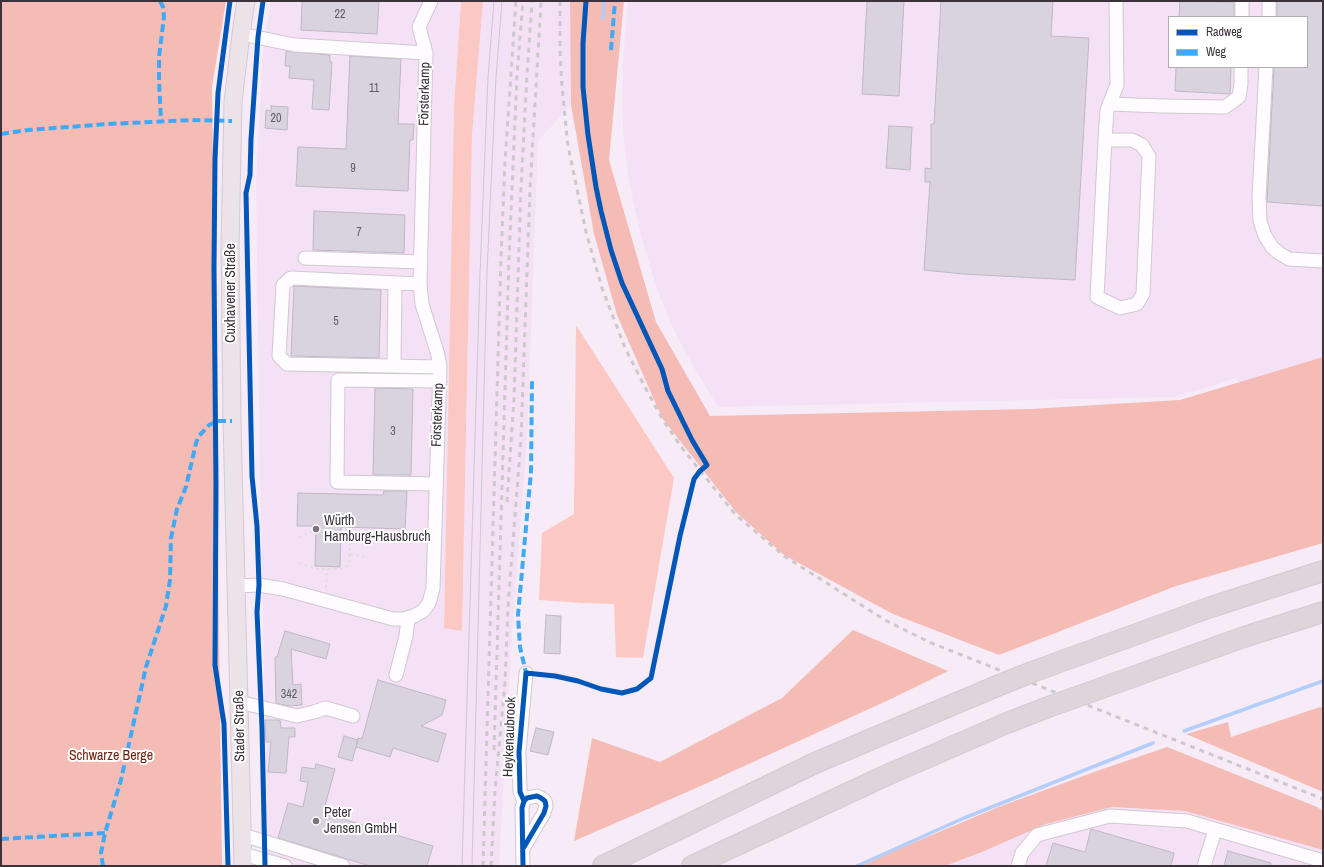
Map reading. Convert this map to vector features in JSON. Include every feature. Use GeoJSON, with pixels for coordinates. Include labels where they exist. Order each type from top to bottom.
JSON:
{"type":"FeatureCollection","features":[{"type":"Feature","properties":{"kind":"highway"},"geometry":{"type":"LineString","coordinates":[[603,866],[815,763],[997,686],[1211,607],[1323,571]]}},
{"type":"Feature","properties":{"kind":"highway"},"geometry":{"type":"LineString","coordinates":[[692,866],[887,774],[1007,723],[1244,637],[1323,612]]}},
{"type":"Feature","properties":{"kind":"main road","name":"Cuxhavener Straße"},"geometry":{"type":"LineString","coordinates":[[236,586],[231,352],[231,170],[233,102],[246,1]]}},
{"type":"Feature","properties":{"kind":"main road","name":"Stader Straße"},"geometry":{"type":"LineString","coordinates":[[236,586],[243,860]]}},
{"type":"Feature","properties":{"kind":"street","name":"Försterkamp"},"geometry":{"type":"LineString","coordinates":[[408,619],[423,611],[429,603],[433,588],[440,366],[422,304],[420,284],[426,53],[419,27],[431,1]]}},
{"type":"Feature","properties":{"kind":"street"},"geometry":{"type":"LineString","coordinates":[[1105,140],[1132,140],[1142,145],[1149,156],[1143,294],[1137,304],[1120,308],[1096,297],[1105,140],[1107,110],[1116,85],[1116,1]]}},
{"type":"Feature","properties":{"kind":"street"},"geometry":{"type":"LineString","coordinates":[[1242,1],[1242,16]]}},
{"type":"Feature","properties":{"kind":"street"},"geometry":{"type":"LineString","coordinates":[[1269,16],[1270,1]]}},
{"type":"Feature","properties":{"kind":"street"},"geometry":{"type":"LineString","coordinates":[[241,34],[295,45],[426,53]]}},
{"type":"Feature","properties":{"kind":"street"},"geometry":{"type":"LineString","coordinates":[[1109,104],[1225,106],[1239,97],[1241,68]]}},
{"type":"Feature","properties":{"kind":"street"},"geometry":{"type":"LineString","coordinates":[[1266,68],[1259,197],[1260,221],[1265,236],[1272,247],[1288,259],[1323,260]]}},
{"type":"Feature","properties":{"kind":"street"},"geometry":{"type":"LineString","coordinates":[[305,258],[421,262]]}},
{"type":"Feature","properties":{"kind":"street"},"geometry":{"type":"LineString","coordinates":[[420,284],[291,278],[283,285],[279,356],[287,364],[440,366]]}},
{"type":"Feature","properties":{"kind":"street"},"geometry":{"type":"LineString","coordinates":[[394,366],[396,283]]}},
{"type":"Feature","properties":{"kind":"street"},"geometry":{"type":"LineString","coordinates":[[436,484],[337,482],[338,380],[440,381]]}},
{"type":"Feature","properties":{"kind":"street"},"geometry":{"type":"LineString","coordinates":[[236,586],[270,587],[393,619],[408,619],[406,636],[396,675]]}},
{"type":"Feature","properties":{"kind":"street","name":"Heykenaubrook"},"geometry":{"type":"LineString","coordinates":[[523,866],[524,847],[522,817],[524,801],[520,792],[519,752],[526,673]]}},
{"type":"Feature","properties":{"kind":"street"},"geometry":{"type":"LineString","coordinates":[[239,702],[297,716],[326,708],[353,716]]}},
{"type":"Feature","properties":{"kind":"street"},"geometry":{"type":"LineString","coordinates":[[524,801],[527,798],[537,796],[545,801],[546,806],[544,813],[524,847]]}},
{"type":"Feature","properties":{"kind":"street"},"geometry":{"type":"LineString","coordinates":[[1018,866],[1022,853],[1037,835],[1110,816],[1187,822],[1323,861]]}},
{"type":"Feature","properties":{"kind":"street"},"geometry":{"type":"LineString","coordinates":[[1204,866],[1215,830]]}},
{"type":"Feature","properties":{"kind":"street"},"geometry":{"type":"LineString","coordinates":[[243,835],[343,866]]}},
{"type":"Feature","properties":{"kind":"street"},"geometry":{"type":"LineString","coordinates":[[243,860],[285,866]]}},
{"type":"Feature","properties":{"kind":"path"},"geometry":{"type":"LineString","coordinates":[[299,563],[316,569],[340,569],[349,565],[350,539],[345,527]]}},
{"type":"Feature","properties":{"kind":"path"},"geometry":{"type":"LineString","coordinates":[[299,538],[316,529]]}},
{"type":"Feature","properties":{"kind":"path"},"geometry":{"type":"LineString","coordinates":[[340,538],[350,539]]}},
{"type":"Feature","properties":{"kind":"path"},"geometry":{"type":"LineString","coordinates":[[350,554],[366,557]]}},
{"type":"Feature","properties":{"kind":"path"},"geometry":{"type":"LineString","coordinates":[[322,600],[326,590],[327,569]]}},
{"type":"Feature","properties":{"kind":"shaded area"},"geometry":{"type":"Polygon","coordinates":[[[271,1],[461,1],[454,107],[444,627],[462,631],[472,135],[483,1],[570,1],[571,105],[538,141],[528,426],[512,632],[499,866],[268,866],[256,182],[263,49],[271,1]]]}},
{"type":"Feature","properties":{"kind":"shaded area"},"geometry":{"type":"Polygon","coordinates":[[[461,1],[483,1],[472,135],[462,631],[444,628],[454,107],[461,1]]]}},
{"type":"Feature","properties":{"kind":"shaded area"},"geometry":{"type":"Polygon","coordinates":[[[628,1],[1323,1],[1323,357],[1238,383],[1237,378],[1174,397],[718,407],[693,366],[673,328],[658,292],[644,246],[628,176],[622,106],[623,60],[628,1]]]}},
{"type":"Feature","properties":{"kind":"shaded area"},"geometry":{"type":"Polygon","coordinates":[[[576,325],[674,478],[643,658],[616,657],[614,604],[539,600],[542,533],[574,514],[576,325]]]}},
{"type":"Feature","properties":{"kind":"shaded area"},"geometry":{"type":"Polygon","coordinates":[[[1112,807],[1185,811],[1323,850],[1323,866],[945,866],[982,852],[1046,824],[1112,807]]]}},
{"type":"Feature","properties":{"kind":"green space","name":"Schwarze Berge"},"geometry":{"type":"Polygon","coordinates":[[[1,1],[226,1],[212,87],[222,866],[1,866],[1,1]]]}},
{"type":"Feature","properties":{"kind":"green space"},"geometry":{"type":"Polygon","coordinates":[[[570,1],[624,1],[609,160],[656,322],[710,416],[1030,409],[1180,400],[1323,357],[1323,543],[1176,586],[999,655],[893,614],[784,555],[736,512],[662,418],[617,315],[594,234],[571,105],[570,1]]]}},
{"type":"Feature","properties":{"kind":"green space"},"geometry":{"type":"Polygon","coordinates":[[[853,630],[948,671],[893,698],[694,789],[574,841],[592,738],[660,762],[782,698],[853,630]]]}},
{"type":"Feature","properties":{"kind":"green space"},"geometry":{"type":"Polygon","coordinates":[[[1320,707],[1323,708],[1323,792],[1186,734],[1228,722],[1231,737],[1320,707]]]}},
{"type":"Feature","properties":{"kind":"green space"},"geometry":{"type":"Polygon","coordinates":[[[1167,747],[1317,807],[1323,811],[1323,850],[1185,811],[1112,807],[1046,824],[982,852],[945,866],[862,866],[884,855],[1001,806],[1167,747]]]}},
{"type":"Feature","properties":{"kind":"building"},"geometry":{"type":"Polygon","coordinates":[[[302,1],[379,1],[377,34],[301,30],[302,1]]]}},
{"type":"Feature","properties":{"kind":"building"},"geometry":{"type":"Polygon","coordinates":[[[867,1],[904,1],[899,96],[862,94],[867,1]]]}},
{"type":"Feature","properties":{"kind":"building"},"geometry":{"type":"Polygon","coordinates":[[[941,1],[1053,1],[1051,36],[1089,38],[1075,280],[963,274],[924,270],[930,182],[925,182],[925,168],[931,169],[931,124],[934,124],[941,1]]]}},
{"type":"Feature","properties":{"kind":"building"},"geometry":{"type":"Polygon","coordinates":[[[1180,1],[1234,2],[1234,16],[1179,16],[1180,1]]]}},
{"type":"Feature","properties":{"kind":"building"},"geometry":{"type":"Polygon","coordinates":[[[1277,1],[1323,1],[1323,206],[1267,202],[1274,68],[1308,68],[1308,16],[1277,16],[1277,1]]]}},
{"type":"Feature","properties":{"kind":"building"},"geometry":{"type":"Polygon","coordinates":[[[286,51],[330,55],[330,62],[332,62],[329,110],[312,109],[314,80],[289,78],[290,66],[285,66],[286,51]]]}},
{"type":"Feature","properties":{"kind":"building"},"geometry":{"type":"Polygon","coordinates":[[[350,56],[401,59],[398,124],[414,124],[413,140],[410,140],[408,191],[296,186],[298,147],[346,149],[350,56]]]}},
{"type":"Feature","properties":{"kind":"building"},"geometry":{"type":"Polygon","coordinates":[[[1176,68],[1231,68],[1230,94],[1175,91],[1176,68]]]}},
{"type":"Feature","properties":{"kind":"building"},"geometry":{"type":"Polygon","coordinates":[[[271,106],[288,107],[287,130],[265,128],[266,110],[271,111],[271,106]]]}},
{"type":"Feature","properties":{"kind":"building"},"geometry":{"type":"Polygon","coordinates":[[[889,126],[912,127],[910,170],[886,168],[889,126]]]}},
{"type":"Feature","properties":{"kind":"building"},"geometry":{"type":"Polygon","coordinates":[[[314,211],[405,215],[404,253],[313,250],[314,211]]]}},
{"type":"Feature","properties":{"kind":"building"},"geometry":{"type":"Polygon","coordinates":[[[294,286],[381,290],[379,358],[291,356],[294,286]]]}},
{"type":"Feature","properties":{"kind":"building"},"geometry":{"type":"Polygon","coordinates":[[[375,388],[413,389],[411,475],[373,475],[375,388]]]}},
{"type":"Feature","properties":{"kind":"building"},"geometry":{"type":"Polygon","coordinates":[[[384,491],[407,491],[405,529],[341,527],[340,567],[315,566],[316,526],[297,526],[298,493],[383,495],[384,491]]]}},
{"type":"Feature","properties":{"kind":"building"},"geometry":{"type":"Polygon","coordinates":[[[546,615],[561,616],[560,654],[544,653],[546,615]]]}},
{"type":"Feature","properties":{"kind":"building"},"geometry":{"type":"Polygon","coordinates":[[[285,631],[330,644],[326,659],[291,649],[293,685],[301,684],[302,705],[288,706],[276,703],[275,657],[277,657],[285,631]]]}},
{"type":"Feature","properties":{"kind":"building"},"geometry":{"type":"Polygon","coordinates":[[[378,680],[446,700],[442,715],[421,726],[446,734],[438,762],[393,748],[390,757],[356,747],[358,738],[362,739],[378,680]]]}},
{"type":"Feature","properties":{"kind":"building"},"geometry":{"type":"Polygon","coordinates":[[[265,720],[280,720],[281,728],[295,728],[295,737],[289,737],[286,773],[268,772],[271,742],[266,742],[265,720]]]}},
{"type":"Feature","properties":{"kind":"building"},"geometry":{"type":"Polygon","coordinates":[[[536,728],[554,732],[548,755],[530,751],[536,728]]]}},
{"type":"Feature","properties":{"kind":"building"},"geometry":{"type":"Polygon","coordinates":[[[344,736],[358,740],[352,761],[338,757],[344,736]]]}},
{"type":"Feature","properties":{"kind":"building","name":"Peter Jensen GmbH"},"geometry":{"type":"Polygon","coordinates":[[[316,764],[335,769],[323,813],[433,846],[427,866],[370,866],[278,838],[288,803],[303,807],[308,782],[300,781],[302,767],[315,769],[316,764]]]}},
{"type":"Feature","properties":{"kind":"building"},"geometry":{"type":"Polygon","coordinates":[[[1091,829],[1174,853],[1171,866],[1046,866],[1053,843],[1085,852],[1091,829]]]}},
{"type":"Feature","properties":{"kind":"building"},"geometry":{"type":"Polygon","coordinates":[[[1228,851],[1271,863],[1271,866],[1224,866],[1228,851]]]}},
{"type":"Feature","properties":{"kind":"waterway"},"geometry":{"type":"LineString","coordinates":[[603,18],[604,1]]}},
{"type":"Feature","properties":{"kind":"waterway"},"geometry":{"type":"LineString","coordinates":[[1184,731],[1323,681]]}},
{"type":"Feature","properties":{"kind":"waterway"},"geometry":{"type":"LineString","coordinates":[[857,866],[964,818],[1153,743]]}},
{"type":"Feature","properties":{"kind":"tram line"},"geometry":{"type":"LineString","coordinates":[[462,866],[480,273],[488,77],[494,1]]}},
{"type":"Feature","properties":{"kind":"tram line"},"geometry":{"type":"LineString","coordinates":[[472,866],[487,272],[496,77],[502,1]]}},
{"type":"Feature","properties":{"kind":"railway"},"geometry":{"type":"LineString","coordinates":[[483,866],[501,258],[505,161],[516,1]]}},
{"type":"Feature","properties":{"kind":"railway"},"geometry":{"type":"LineString","coordinates":[[494,750],[509,258],[517,75],[523,1]]}},
{"type":"Feature","properties":{"kind":"railway"},"geometry":{"type":"LineString","coordinates":[[507,502],[514,399],[521,187],[532,1]]}},
{"type":"Feature","properties":{"kind":"railway"},"geometry":{"type":"LineString","coordinates":[[491,866],[495,791],[505,682],[508,607],[521,438],[530,190],[541,1]]}},
{"type":"Feature","properties":{"kind":"railway"},"geometry":{"type":"LineString","coordinates":[[560,1],[560,51],[568,146],[586,232],[602,288],[625,348],[663,420],[682,448],[735,514],[784,556],[885,620],[929,642],[1323,799]]}},
{"type":"Feature","properties":{"kind":"marked path"},"geometry":{"type":"LineString","coordinates":[[160,1],[163,7],[164,17],[159,57],[161,121]]}},
{"type":"Feature","properties":{"kind":"marked path"},"geometry":{"type":"LineString","coordinates":[[611,50],[615,1]]}},
{"type":"Feature","properties":{"kind":"marked path"},"geometry":{"type":"LineString","coordinates":[[1,134],[28,130],[108,124],[192,120],[232,121]]}},
{"type":"Feature","properties":{"kind":"marked path"},"geometry":{"type":"LineString","coordinates":[[529,673],[526,673],[520,647],[518,615],[531,472],[532,381]]}},
{"type":"Feature","properties":{"kind":"marked path"},"geometry":{"type":"LineString","coordinates":[[103,866],[101,853],[105,833],[121,780],[146,667],[166,606],[170,580],[171,538],[177,509],[186,487],[196,443],[199,436],[209,425],[218,421],[232,421]]}},
{"type":"Feature","properties":{"kind":"marked path"},"geometry":{"type":"LineString","coordinates":[[1,839],[105,833]]}},
{"type":"Feature","properties":{"kind":"cycle path"},"geometry":{"type":"LineString","coordinates":[[228,866],[224,724],[215,665],[216,485],[214,268],[215,159],[218,93],[230,1]]}},
{"type":"Feature","properties":{"kind":"cycle path"},"geometry":{"type":"LineString","coordinates":[[263,1],[258,37],[250,175],[246,193],[252,476],[257,526],[259,585],[257,612],[262,728],[265,866]]}},
{"type":"Feature","properties":{"kind":"cycle path"},"geometry":{"type":"LineString","coordinates":[[524,801],[520,792],[519,752],[526,673],[555,676],[578,681],[601,689],[622,693],[637,689],[651,678],[680,536],[694,479],[707,465],[692,440],[668,391],[662,369],[622,283],[611,250],[596,187],[588,135],[583,87],[583,43],[586,1]]}},
{"type":"Feature","properties":{"kind":"cycle path"},"geometry":{"type":"LineString","coordinates":[[523,866],[522,808],[524,801],[527,798],[537,796],[545,801],[546,806],[544,813],[524,847]]}},
{"type":"Feature","properties":{"kind":"place","name":"Würth Hamburg-Hausbruch"},"geometry":{"type":"Point","coordinates":[316,529]}},
{"type":"Feature","properties":{"kind":"place","name":"Peter Jensen GmbH"},"geometry":{"type":"Point","coordinates":[316,821]}}]}
